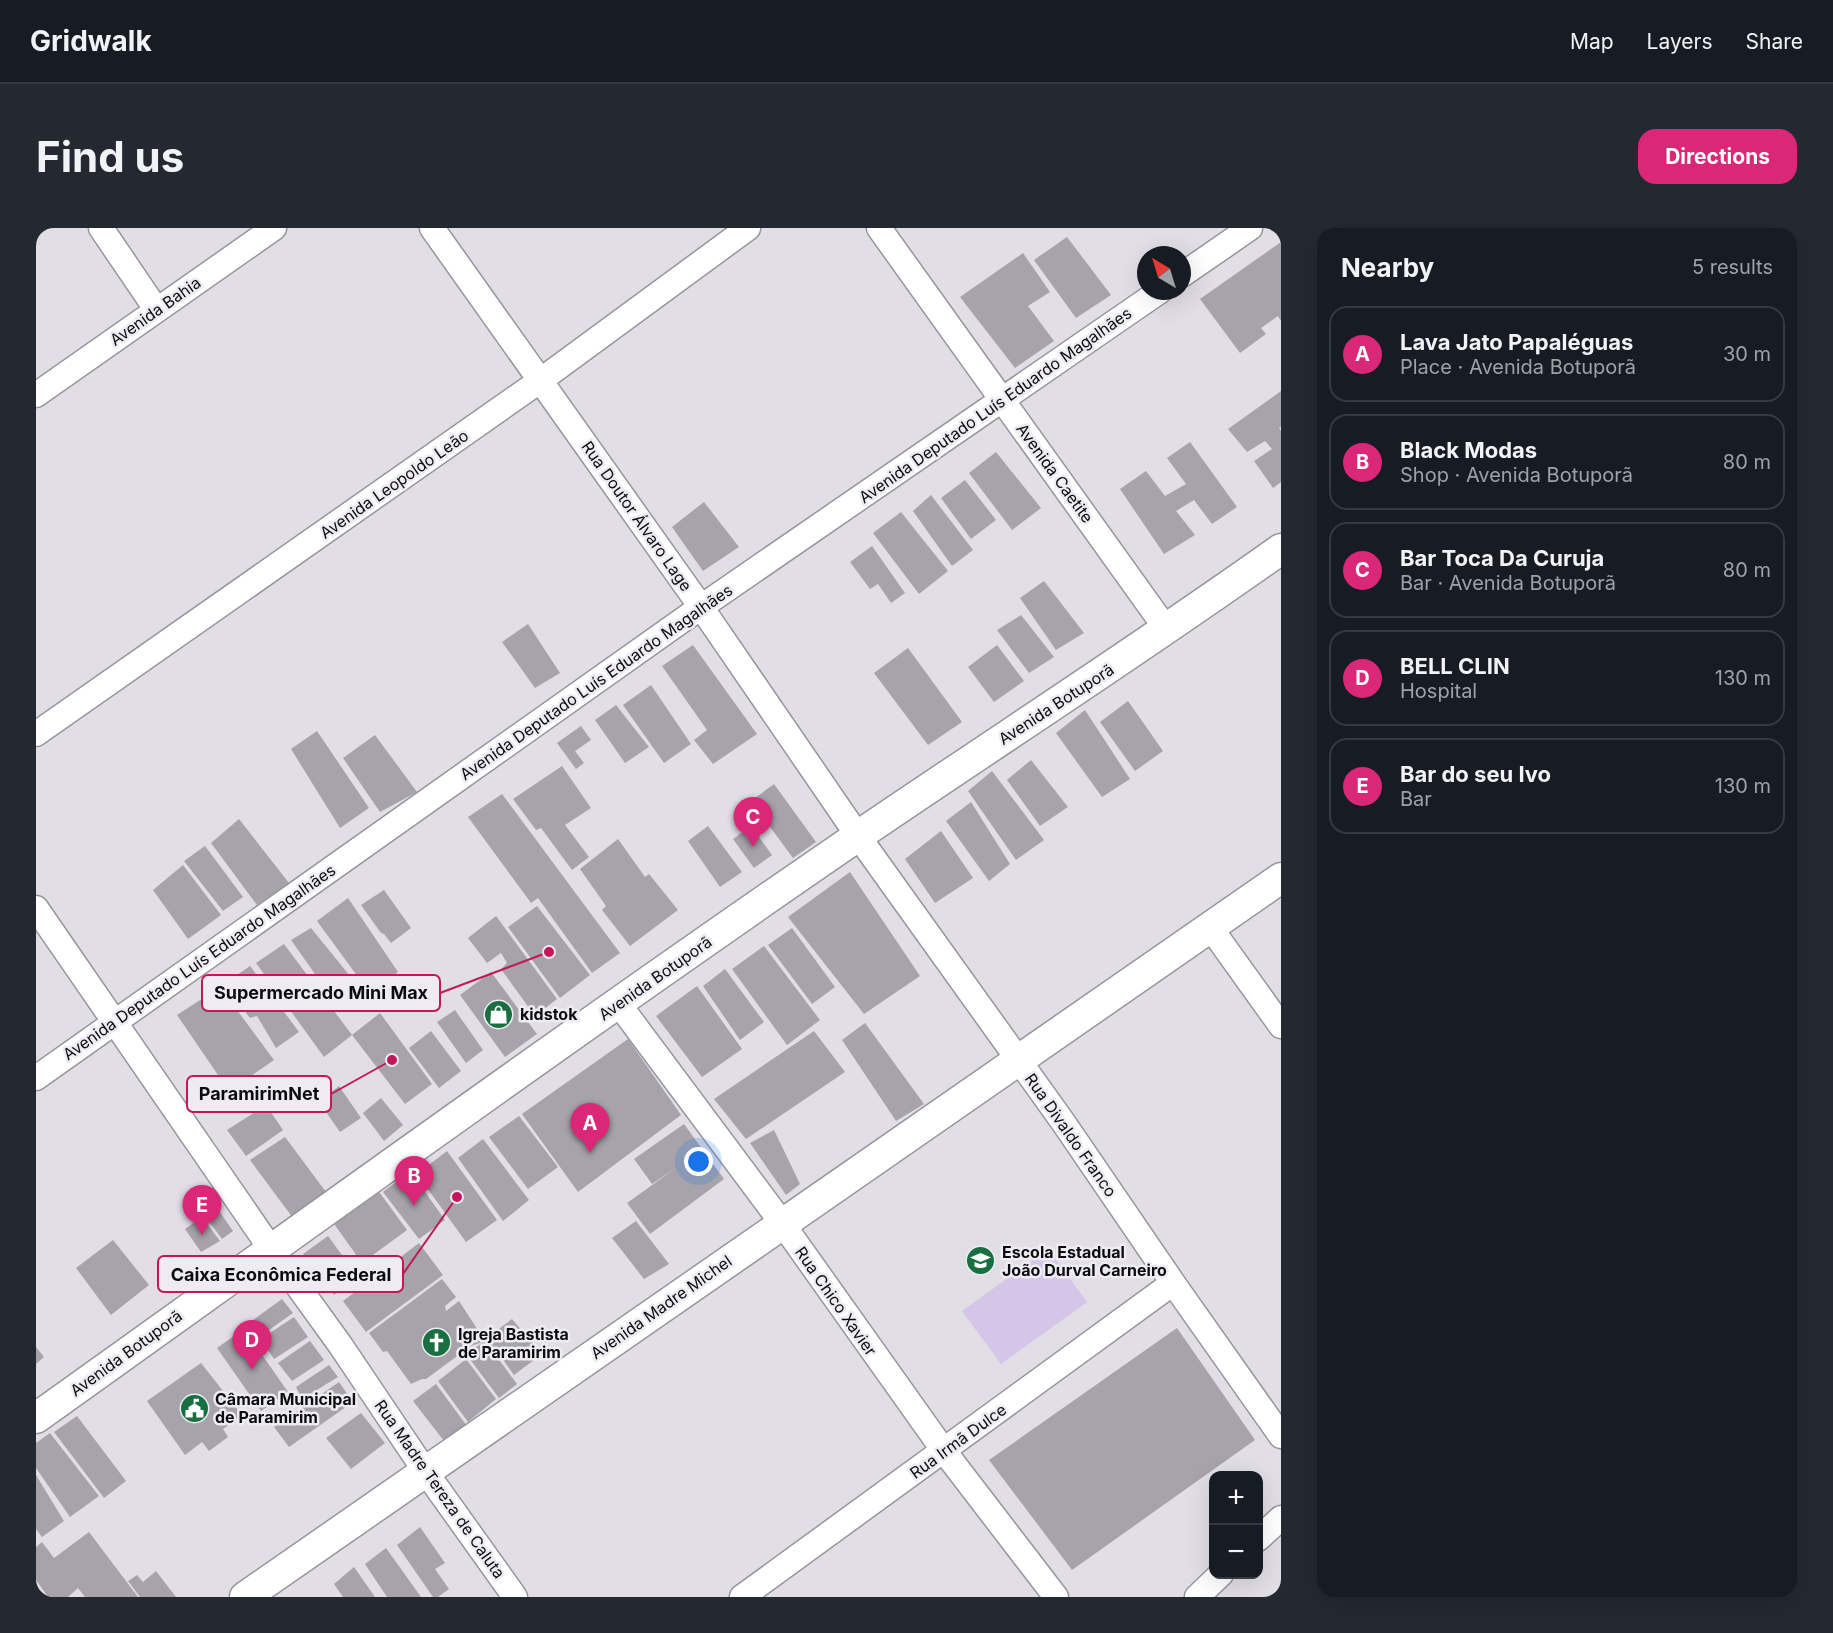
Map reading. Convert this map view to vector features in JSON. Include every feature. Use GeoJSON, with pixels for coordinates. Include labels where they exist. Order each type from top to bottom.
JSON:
{"type":"FeatureCollection","features":[{"type":"Feature","properties":{"kind":"street"},"geometry":{"type":"LineString","coordinates":[[101,228],[156,309]]}},
{"type":"Feature","properties":{"kind":"street","name":"Avenida Bahia"},"geometry":{"type":"LineString","coordinates":[[36,396],[156,309],[274,228]]}},
{"type":"Feature","properties":{"kind":"street","name":"Rua Doutor Álvaro Lage"},"geometry":{"type":"LineString","coordinates":[[432,228],[700,607],[858,836]]}},
{"type":"Feature","properties":{"kind":"street","name":"Avenida Leopoldo Leão"},"geometry":{"type":"LineString","coordinates":[[36,735],[541,381],[748,228]]}},
{"type":"Feature","properties":{"kind":"street","name":"Avenida Caetite"},"geometry":{"type":"LineString","coordinates":[[879,228],[1167,630]]}},
{"type":"Feature","properties":{"kind":"street"},"geometry":{"type":"LineString","coordinates":[[1191,269],[1250,228]]}},
{"type":"Feature","properties":{"kind":"street","name":"Avenida Deputado Luís Eduardo Magalhães"},"geometry":{"type":"LineString","coordinates":[[36,1078],[700,607],[1147,300]]}},
{"type":"Feature","properties":{"kind":"street","name":"Avenida Botuporã"},"geometry":{"type":"LineString","coordinates":[[36,1418],[618,1003],[858,836],[1167,630],[1281,549]]}},
{"type":"Feature","properties":{"kind":"street","name":"Rua Divaldo Franco"},"geometry":{"type":"LineString","coordinates":[[858,836],[1063,1122],[1281,1436]]}},
{"type":"Feature","properties":{"kind":"street","name":"Avenida Madre Michel"},"geometry":{"type":"LineString","coordinates":[[245,1597],[1281,878]]}},
{"type":"Feature","properties":{"kind":"street","name":"Rua Madre Tereza de Caluta"},"geometry":{"type":"LineString","coordinates":[[36,908],[271,1249],[341,1346],[425,1471],[515,1597]]}},
{"type":"Feature","properties":{"kind":"street"},"geometry":{"type":"LineString","coordinates":[[1210,927],[1281,1026]]}},
{"type":"Feature","properties":{"kind":"street","name":"Rua Chico Xavier"},"geometry":{"type":"LineString","coordinates":[[618,1003],[782,1223],[944,1451],[1056,1597]]}},
{"type":"Feature","properties":{"kind":"street","name":"Rua Irmã Dulce"},"geometry":{"type":"LineString","coordinates":[[742,1597],[1173,1283]]}},
{"type":"Feature","properties":{"kind":"street"},"geometry":{"type":"LineString","coordinates":[[1263,1534],[1281,1518]]}},
{"type":"Feature","properties":{"kind":"street"},"geometry":{"type":"LineString","coordinates":[[1197,1597],[1217,1579]]}},
{"type":"Feature","properties":{"kind":"shaded area"},"geometry":{"type":"Polygon","coordinates":[[[1048,1249],[1087,1302],[1001,1364],[962,1311],[1048,1249]]]}},
{"type":"Feature","properties":{"kind":"building"},"geometry":{"type":"Polygon","coordinates":[[[1067,237],[1111,295],[1076,318],[1034,260],[1067,237]]]}},
{"type":"Feature","properties":{"kind":"building"},"geometry":{"type":"Polygon","coordinates":[[[1281,242],[1281,321],[1278,316],[1261,328],[1266,334],[1240,353],[1200,299],[1281,242]]]}},
{"type":"Feature","properties":{"kind":"building"},"geometry":{"type":"Polygon","coordinates":[[[1023,253],[1050,292],[1028,306],[1054,341],[1015,368],[960,297],[1023,253]]]}},
{"type":"Feature","properties":{"kind":"building"},"geometry":{"type":"Polygon","coordinates":[[[1281,391],[1281,427],[1279,428],[1281,431],[1281,482],[1273,488],[1254,461],[1272,449],[1265,441],[1247,452],[1228,429],[1281,391]]]}},
{"type":"Feature","properties":{"kind":"building"},"geometry":{"type":"Polygon","coordinates":[[[1190,442],[1237,507],[1212,524],[1194,500],[1176,511],[1195,535],[1164,554],[1120,489],[1146,471],[1165,496],[1186,484],[1167,458],[1190,442]]]}},
{"type":"Feature","properties":{"kind":"building"},"geometry":{"type":"Polygon","coordinates":[[[996,452],[1041,508],[1012,530],[969,473],[996,452]]]}},
{"type":"Feature","properties":{"kind":"building"},"geometry":{"type":"Polygon","coordinates":[[[965,480],[996,520],[971,539],[941,498],[965,480]]]}},
{"type":"Feature","properties":{"kind":"building"},"geometry":{"type":"Polygon","coordinates":[[[931,495],[973,550],[952,566],[913,511],[931,495]]]}},
{"type":"Feature","properties":{"kind":"building"},"geometry":{"type":"Polygon","coordinates":[[[704,502],[739,547],[703,571],[672,527],[704,502]]]}},
{"type":"Feature","properties":{"kind":"building"},"geometry":{"type":"Polygon","coordinates":[[[901,512],[948,571],[919,594],[873,533],[901,512]]]}},
{"type":"Feature","properties":{"kind":"building"},"geometry":{"type":"Polygon","coordinates":[[[872,546],[905,593],[891,603],[878,584],[870,589],[850,562],[872,546]]]}},
{"type":"Feature","properties":{"kind":"building"},"geometry":{"type":"Polygon","coordinates":[[[1044,581],[1084,633],[1056,650],[1020,598],[1044,581]]]}},
{"type":"Feature","properties":{"kind":"building"},"geometry":{"type":"Polygon","coordinates":[[[1021,615],[1054,657],[1029,673],[997,630],[1021,615]]]}},
{"type":"Feature","properties":{"kind":"building"},"geometry":{"type":"Polygon","coordinates":[[[528,624],[560,673],[535,688],[502,642],[528,624]]]}},
{"type":"Feature","properties":{"kind":"building"},"geometry":{"type":"Polygon","coordinates":[[[693,645],[757,734],[713,764],[694,740],[707,730],[662,666],[693,645]]]}},
{"type":"Feature","properties":{"kind":"building"},"geometry":{"type":"Polygon","coordinates":[[[997,645],[1024,681],[994,702],[968,667],[997,645]]]}},
{"type":"Feature","properties":{"kind":"building"},"geometry":{"type":"Polygon","coordinates":[[[908,648],[962,722],[928,745],[874,673],[908,648]]]}},
{"type":"Feature","properties":{"kind":"building"},"geometry":{"type":"Polygon","coordinates":[[[651,685],[691,744],[664,763],[623,705],[651,685]]]}},
{"type":"Feature","properties":{"kind":"building"},"geometry":{"type":"Polygon","coordinates":[[[1128,701],[1163,751],[1135,771],[1100,722],[1128,701]]]}},
{"type":"Feature","properties":{"kind":"building"},"geometry":{"type":"Polygon","coordinates":[[[616,705],[649,747],[625,763],[595,720],[616,705]]]}},
{"type":"Feature","properties":{"kind":"building"},"geometry":{"type":"Polygon","coordinates":[[[1085,710],[1130,779],[1102,797],[1056,733],[1085,710]]]}},
{"type":"Feature","properties":{"kind":"building"},"geometry":{"type":"Polygon","coordinates":[[[581,726],[591,740],[575,751],[584,763],[576,769],[557,743],[581,726]]]}},
{"type":"Feature","properties":{"kind":"building"},"geometry":{"type":"Polygon","coordinates":[[[317,731],[369,808],[340,828],[291,749],[317,731]]]}},
{"type":"Feature","properties":{"kind":"building"},"geometry":{"type":"Polygon","coordinates":[[[375,735],[417,792],[380,812],[343,758],[375,735]]]}},
{"type":"Feature","properties":{"kind":"building"},"geometry":{"type":"Polygon","coordinates":[[[1031,760],[1068,807],[1040,826],[1007,780],[1031,760]]]}},
{"type":"Feature","properties":{"kind":"building"},"geometry":{"type":"Polygon","coordinates":[[[562,766],[591,808],[565,825],[589,857],[572,870],[541,828],[536,830],[513,799],[562,766]]]}},
{"type":"Feature","properties":{"kind":"building"},"geometry":{"type":"Polygon","coordinates":[[[992,771],[1044,840],[1016,860],[968,791],[992,771]]]}},
{"type":"Feature","properties":{"kind":"building"},"geometry":{"type":"Polygon","coordinates":[[[774,784],[816,842],[793,858],[751,801],[774,784]]]}},
{"type":"Feature","properties":{"kind":"building"},"geometry":{"type":"Polygon","coordinates":[[[502,794],[620,953],[592,973],[538,898],[531,903],[468,817],[502,794]]]}},
{"type":"Feature","properties":{"kind":"building"},"geometry":{"type":"Polygon","coordinates":[[[971,802],[1010,864],[989,881],[946,821],[971,802]]]}},
{"type":"Feature","properties":{"kind":"building"},"geometry":{"type":"Polygon","coordinates":[[[239,819],[289,883],[257,905],[211,843],[239,819]]]}},
{"type":"Feature","properties":{"kind":"building"},"geometry":{"type":"Polygon","coordinates":[[[708,826],[742,872],[720,887],[688,841],[708,826]]]}},
{"type":"Feature","properties":{"kind":"building"},"geometry":{"type":"Polygon","coordinates":[[[751,826],[772,855],[754,868],[733,839],[751,826]]]}},
{"type":"Feature","properties":{"kind":"building"},"geometry":{"type":"Polygon","coordinates":[[[941,831],[973,878],[935,903],[905,859],[941,831]]]}},
{"type":"Feature","properties":{"kind":"building"},"geometry":{"type":"Polygon","coordinates":[[[618,839],[645,877],[649,874],[678,910],[630,946],[602,910],[606,906],[580,869],[618,839]]]}},
{"type":"Feature","properties":{"kind":"building"},"geometry":{"type":"Polygon","coordinates":[[[205,846],[243,897],[223,911],[184,861],[205,846]]]}},
{"type":"Feature","properties":{"kind":"building"},"geometry":{"type":"Polygon","coordinates":[[[183,865],[221,915],[188,939],[153,890],[183,865]]]}},
{"type":"Feature","properties":{"kind":"building"},"geometry":{"type":"Polygon","coordinates":[[[850,872],[920,976],[864,1014],[788,917],[850,872]]]}},
{"type":"Feature","properties":{"kind":"building"},"geometry":{"type":"Polygon","coordinates":[[[384,890],[411,928],[391,943],[361,905],[384,890]]]}},
{"type":"Feature","properties":{"kind":"building"},"geometry":{"type":"Polygon","coordinates":[[[348,898],[398,972],[369,992],[317,921],[348,898]]]}},
{"type":"Feature","properties":{"kind":"building"},"geometry":{"type":"Polygon","coordinates":[[[537,906],[590,975],[560,998],[508,927],[537,906]]]}},
{"type":"Feature","properties":{"kind":"building"},"geometry":{"type":"Polygon","coordinates":[[[496,916],[557,999],[535,1016],[501,969],[507,963],[501,953],[487,963],[468,938],[496,916]]]}},
{"type":"Feature","properties":{"kind":"building"},"geometry":{"type":"Polygon","coordinates":[[[311,928],[350,976],[327,991],[291,940],[311,928]]]}},
{"type":"Feature","properties":{"kind":"building"},"geometry":{"type":"Polygon","coordinates":[[[792,928],[835,987],[812,1004],[768,945],[792,928]]]}},
{"type":"Feature","properties":{"kind":"building"},"geometry":{"type":"Polygon","coordinates":[[[284,944],[352,1035],[324,1057],[256,963],[284,944]]]}},
{"type":"Feature","properties":{"kind":"building"},"geometry":{"type":"Polygon","coordinates":[[[764,946],[820,1020],[787,1045],[732,969],[764,946]]]}},
{"type":"Feature","properties":{"kind":"building"},"geometry":{"type":"Polygon","coordinates":[[[250,966],[299,1032],[276,1048],[257,1016],[250,1018],[224,984],[250,966]]]}},
{"type":"Feature","properties":{"kind":"building"},"geometry":{"type":"Polygon","coordinates":[[[725,969],[764,1022],[740,1040],[703,986],[725,969]]]}},
{"type":"Feature","properties":{"kind":"building","name":"kidstok"},"geometry":{"type":"Polygon","coordinates":[[[491,972],[537,1034],[505,1057],[460,995],[491,972]]]}},
{"type":"Feature","properties":{"kind":"building"},"geometry":{"type":"Polygon","coordinates":[[[697,986],[742,1049],[702,1077],[656,1016],[697,986]]]}},
{"type":"Feature","properties":{"kind":"building"},"geometry":{"type":"Polygon","coordinates":[[[220,987],[274,1060],[229,1091],[177,1015],[220,987]]]}},
{"type":"Feature","properties":{"kind":"building"},"geometry":{"type":"Polygon","coordinates":[[[455,1010],[483,1050],[466,1063],[437,1022],[455,1010]]]}},
{"type":"Feature","properties":{"kind":"building"},"geometry":{"type":"Polygon","coordinates":[[[380,1013],[432,1084],[405,1104],[352,1035],[380,1013]]]}},
{"type":"Feature","properties":{"kind":"building"},"geometry":{"type":"Polygon","coordinates":[[[865,1023],[924,1104],[896,1121],[842,1040],[865,1023]]]}},
{"type":"Feature","properties":{"kind":"building"},"geometry":{"type":"Polygon","coordinates":[[[431,1031],[461,1071],[439,1088],[409,1048],[431,1031]]]}},
{"type":"Feature","properties":{"kind":"building"},"geometry":{"type":"Polygon","coordinates":[[[814,1031],[845,1072],[746,1139],[714,1099],[814,1031]]]}},
{"type":"Feature","properties":{"kind":"building"},"geometry":{"type":"Polygon","coordinates":[[[628,1039],[681,1115],[578,1192],[522,1114],[628,1039]]]}},
{"type":"Feature","properties":{"kind":"building"},"geometry":{"type":"Polygon","coordinates":[[[339,1086],[361,1118],[340,1132],[319,1102],[339,1086]]]}},
{"type":"Feature","properties":{"kind":"building"},"geometry":{"type":"Polygon","coordinates":[[[381,1098],[403,1125],[384,1141],[363,1113],[381,1098]]]}},
{"type":"Feature","properties":{"kind":"building"},"geometry":{"type":"Polygon","coordinates":[[[266,1105],[283,1130],[246,1156],[227,1130],[266,1105]]]}},
{"type":"Feature","properties":{"kind":"building"},"geometry":{"type":"Polygon","coordinates":[[[519,1116],[558,1167],[528,1189],[489,1137],[519,1116]]]}},
{"type":"Feature","properties":{"kind":"building"},"geometry":{"type":"Polygon","coordinates":[[[684,1124],[724,1179],[650,1234],[627,1203],[676,1168],[652,1184],[634,1159],[684,1124]]]}},
{"type":"Feature","properties":{"kind":"building"},"geometry":{"type":"Polygon","coordinates":[[[774,1130],[800,1184],[786,1195],[750,1143],[774,1130]]]}},
{"type":"Feature","properties":{"kind":"building"},"geometry":{"type":"Polygon","coordinates":[[[285,1137],[326,1192],[293,1218],[250,1160],[285,1137]]]}},
{"type":"Feature","properties":{"kind":"building"},"geometry":{"type":"Polygon","coordinates":[[[483,1139],[529,1200],[503,1221],[458,1158],[483,1139]]]}},
{"type":"Feature","properties":{"kind":"building"},"geometry":{"type":"Polygon","coordinates":[[[447,1151],[497,1220],[466,1242],[417,1174],[447,1151]]]}},
{"type":"Feature","properties":{"kind":"building"},"geometry":{"type":"Polygon","coordinates":[[[410,1171],[445,1220],[419,1239],[383,1192],[410,1171]]]}},
{"type":"Feature","properties":{"kind":"building"},"geometry":{"type":"Polygon","coordinates":[[[377,1189],[407,1230],[362,1263],[332,1221],[377,1189]]]}},
{"type":"Feature","properties":{"kind":"building"},"geometry":{"type":"Polygon","coordinates":[[[217,1208],[233,1231],[222,1239],[205,1216],[217,1208]]]}},
{"type":"Feature","properties":{"kind":"building"},"geometry":{"type":"Polygon","coordinates":[[[202,1217],[220,1241],[201,1252],[185,1229],[202,1217]]]}},
{"type":"Feature","properties":{"kind":"building"},"geometry":{"type":"Polygon","coordinates":[[[636,1221],[669,1264],[644,1279],[612,1238],[636,1221]]]}},
{"type":"Feature","properties":{"kind":"building"},"geometry":{"type":"Polygon","coordinates":[[[328,1236],[358,1277],[334,1295],[303,1254],[328,1236]]]}},
{"type":"Feature","properties":{"kind":"building"},"geometry":{"type":"Polygon","coordinates":[[[113,1240],[149,1285],[111,1315],[76,1268],[113,1240]]]}},
{"type":"Feature","properties":{"kind":"building"},"geometry":{"type":"Polygon","coordinates":[[[419,1243],[443,1275],[366,1332],[343,1301],[419,1243]]]}},
{"type":"Feature","properties":{"kind":"building","name":"Igreja Bastista de Paramirim"},"geometry":{"type":"Polygon","coordinates":[[[442,1279],[456,1297],[445,1306],[446,1311],[459,1301],[485,1341],[471,1346],[426,1379],[411,1384],[387,1351],[383,1352],[369,1333],[442,1279]]]}},
{"type":"Feature","properties":{"kind":"building"},"geometry":{"type":"Polygon","coordinates":[[[282,1299],[293,1313],[259,1337],[249,1323],[282,1299]]]}},
{"type":"Feature","properties":{"kind":"building"},"geometry":{"type":"Polygon","coordinates":[[[294,1317],[308,1337],[274,1359],[261,1339],[294,1317]]]}},
{"type":"Feature","properties":{"kind":"building"},"geometry":{"type":"Polygon","coordinates":[[[512,1319],[542,1354],[514,1375],[487,1338],[512,1319]]]}},
{"type":"Feature","properties":{"kind":"building"},"geometry":{"type":"Polygon","coordinates":[[[1177,1328],[1255,1440],[1072,1570],[989,1460],[1177,1328]]]}},
{"type":"Feature","properties":{"kind":"building"},"geometry":{"type":"Polygon","coordinates":[[[244,1329],[288,1392],[261,1411],[217,1348],[244,1329]]]}},
{"type":"Feature","properties":{"kind":"building"},"geometry":{"type":"Polygon","coordinates":[[[310,1341],[324,1360],[292,1381],[278,1363],[310,1341]]]}},
{"type":"Feature","properties":{"kind":"building"},"geometry":{"type":"Polygon","coordinates":[[[485,1341],[517,1384],[499,1398],[466,1354],[485,1341]]]}},
{"type":"Feature","properties":{"kind":"building"},"geometry":{"type":"Polygon","coordinates":[[[36,1347],[44,1357],[36,1364],[36,1347]]]}},
{"type":"Feature","properties":{"kind":"building"},"geometry":{"type":"Polygon","coordinates":[[[466,1359],[496,1399],[468,1422],[438,1381],[466,1359]]]}},
{"type":"Feature","properties":{"kind":"building","name":"Câmara Municipal de Paramirim"},"geometry":{"type":"Polygon","coordinates":[[[201,1363],[242,1415],[223,1429],[228,1437],[209,1451],[202,1442],[185,1455],[147,1401],[201,1363]]]}},
{"type":"Feature","properties":{"kind":"building"},"geometry":{"type":"Polygon","coordinates":[[[329,1365],[338,1377],[302,1399],[296,1387],[329,1365]]]}},
{"type":"Feature","properties":{"kind":"building"},"geometry":{"type":"Polygon","coordinates":[[[339,1382],[353,1402],[289,1447],[274,1427],[339,1382]]]}},
{"type":"Feature","properties":{"kind":"building"},"geometry":{"type":"Polygon","coordinates":[[[436,1384],[467,1426],[444,1441],[413,1401],[436,1384]]]}},
{"type":"Feature","properties":{"kind":"building"},"geometry":{"type":"Polygon","coordinates":[[[361,1413],[385,1443],[351,1469],[326,1438],[361,1413]]]}},
{"type":"Feature","properties":{"kind":"building"},"geometry":{"type":"Polygon","coordinates":[[[77,1416],[126,1481],[104,1498],[54,1432],[77,1416]]]}},
{"type":"Feature","properties":{"kind":"building"},"geometry":{"type":"Polygon","coordinates":[[[50,1433],[99,1496],[70,1517],[36,1468],[36,1443],[50,1433]]]}},
{"type":"Feature","properties":{"kind":"building"},"geometry":{"type":"Polygon","coordinates":[[[36,1475],[64,1521],[42,1537],[36,1529],[36,1475]]]}},
{"type":"Feature","properties":{"kind":"building"},"geometry":{"type":"Polygon","coordinates":[[[420,1527],[445,1563],[435,1569],[449,1589],[438,1597],[433,1597],[397,1545],[420,1527]]]}},
{"type":"Feature","properties":{"kind":"building"},"geometry":{"type":"Polygon","coordinates":[[[89,1532],[138,1597],[85,1597],[78,1588],[68,1597],[48,1597],[36,1580],[36,1547],[42,1542],[54,1558],[89,1532]]]}},
{"type":"Feature","properties":{"kind":"building"},"geometry":{"type":"Polygon","coordinates":[[[386,1548],[421,1597],[387,1597],[365,1564],[386,1548]]]}},
{"type":"Feature","properties":{"kind":"building"},"geometry":{"type":"Polygon","coordinates":[[[354,1567],[375,1597],[343,1597],[334,1584],[354,1567]]]}},
{"type":"Feature","properties":{"kind":"building"},"geometry":{"type":"Polygon","coordinates":[[[156,1571],[176,1597],[140,1597],[128,1581],[137,1575],[143,1582],[156,1571]]]}},
{"type":"Feature","properties":{"kind":"place","name":"Bar Toca Da Curuja"},"geometry":{"type":"Point","coordinates":[753,847]}},
{"type":"Feature","properties":{"kind":"place","name":"Supermercado Mini Max"},"geometry":{"type":"Point","coordinates":[549,952]}},
{"type":"Feature","properties":{"kind":"place","name":"kidstok"},"geometry":{"type":"Point","coordinates":[499,1014]}},
{"type":"Feature","properties":{"kind":"place","name":"ParamirimNet"},"geometry":{"type":"Point","coordinates":[392,1060]}},
{"type":"Feature","properties":{"kind":"place","name":"Lava Jato Papaléguas"},"geometry":{"type":"Point","coordinates":[590,1153]}},
{"type":"Feature","properties":{"kind":"place","name":"Caixa Econômica Federal"},"geometry":{"type":"Point","coordinates":[457,1197]}},
{"type":"Feature","properties":{"kind":"place","name":"Black Modas"},"geometry":{"type":"Point","coordinates":[414,1206]}},
{"type":"Feature","properties":{"kind":"place","name":"Bar do seu Ivo"},"geometry":{"type":"Point","coordinates":[202,1235]}},
{"type":"Feature","properties":{"kind":"place","name":"Escola Estadual João Durval Carneiro"},"geometry":{"type":"Point","coordinates":[981,1261]}},
{"type":"Feature","properties":{"kind":"place","name":"Igreja Bastista de Paramirim"},"geometry":{"type":"Point","coordinates":[437,1343]}},
{"type":"Feature","properties":{"kind":"place","name":"BELL CLIN"},"geometry":{"type":"Point","coordinates":[252,1370]}},
{"type":"Feature","properties":{"kind":"place","name":"Câmara Municipal de Paramirim"},"geometry":{"type":"Point","coordinates":[194,1408]}}]}
